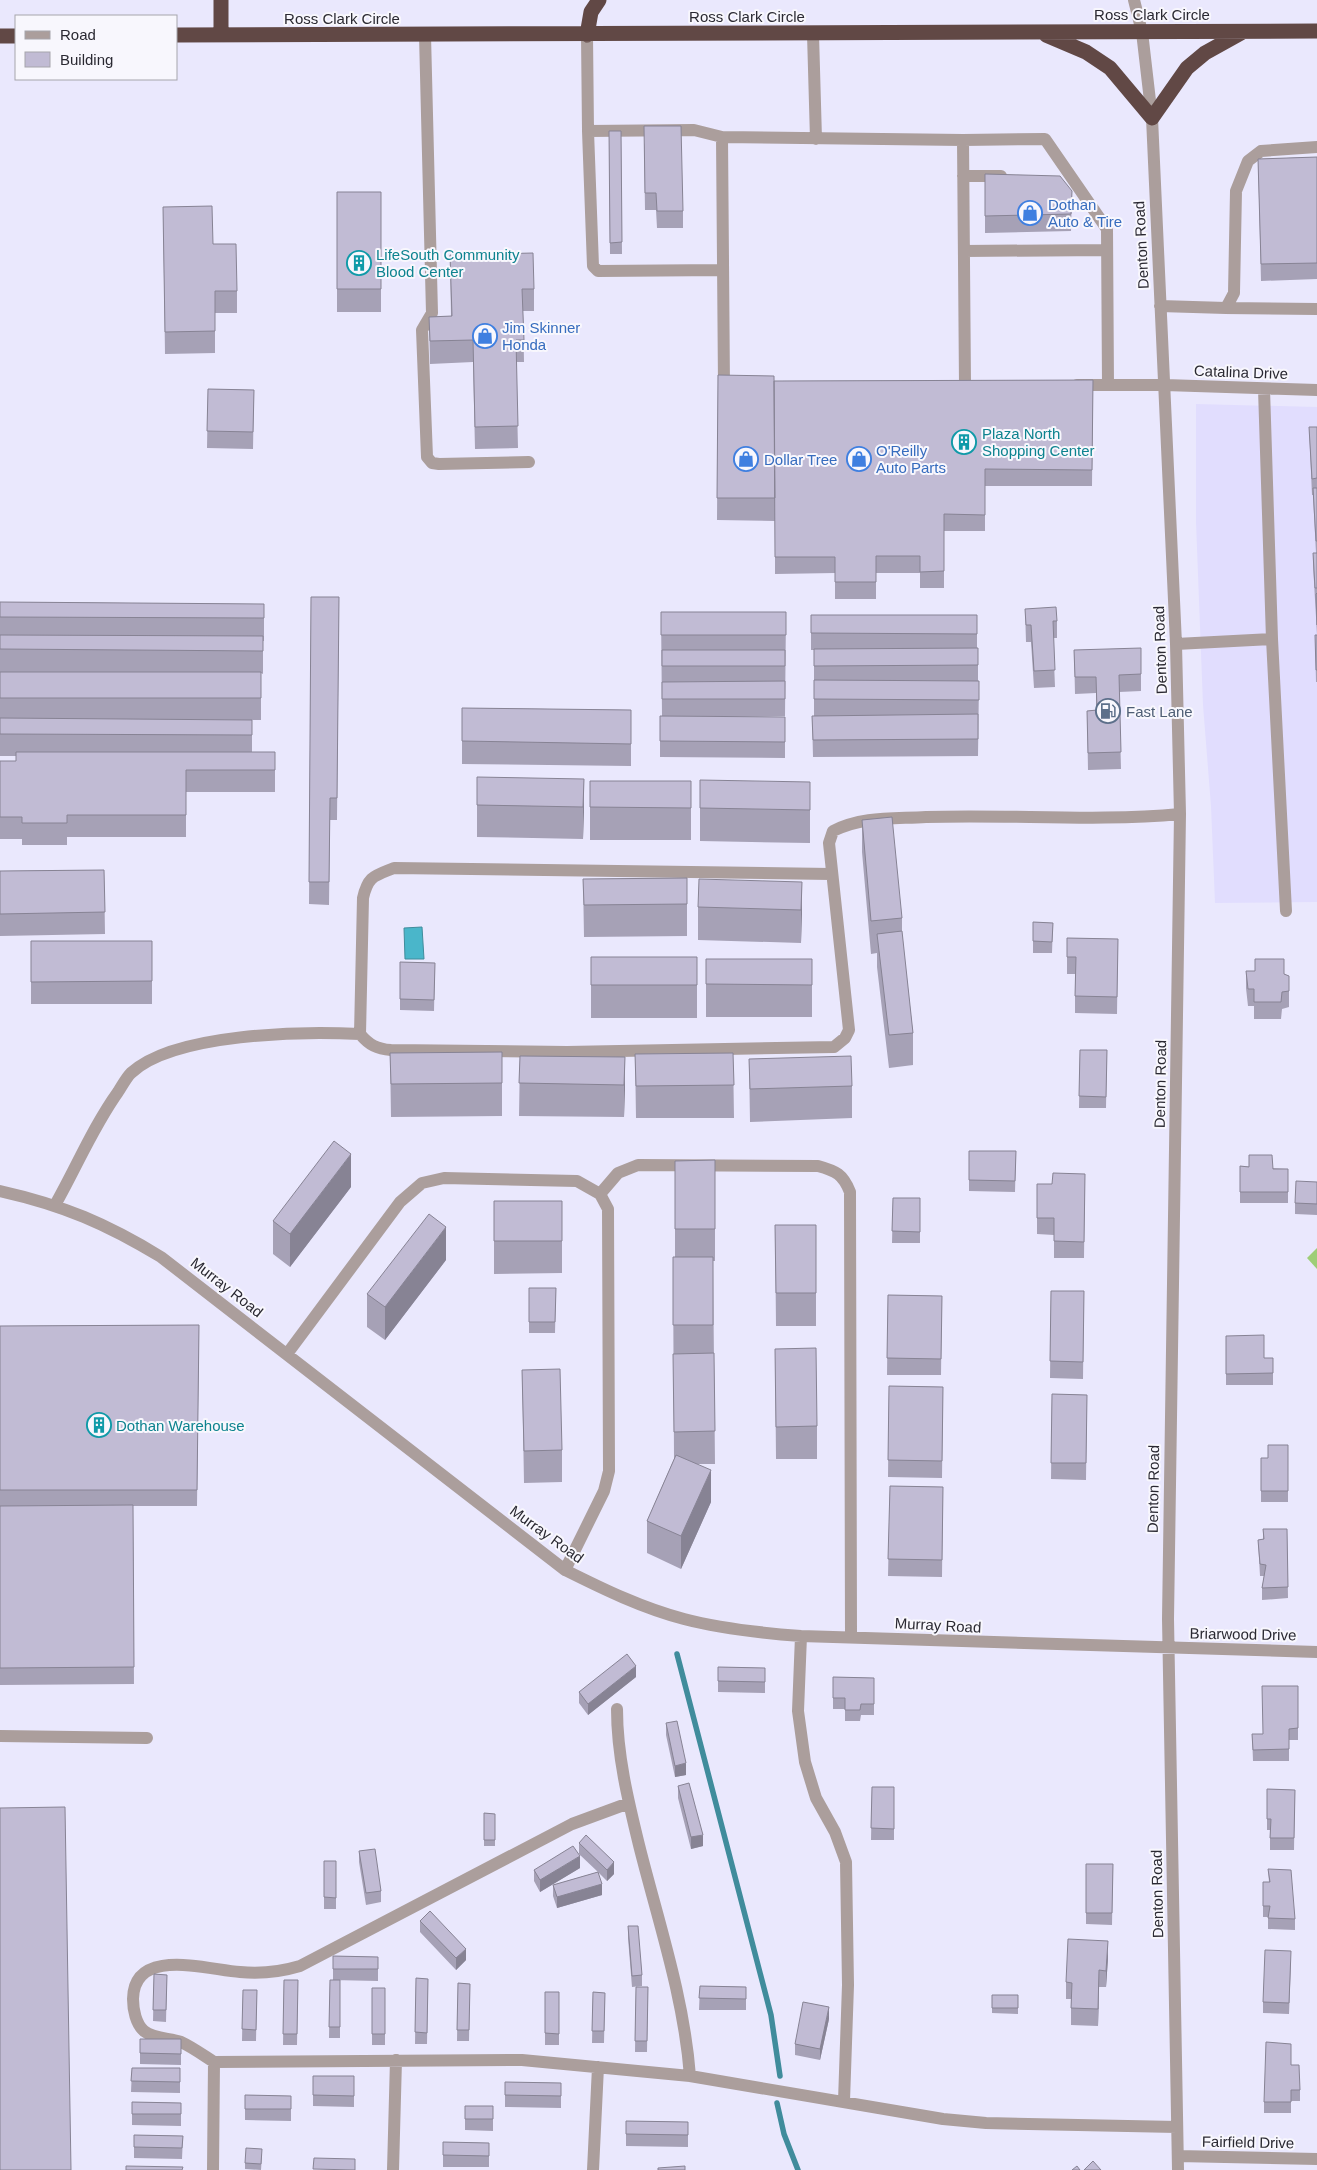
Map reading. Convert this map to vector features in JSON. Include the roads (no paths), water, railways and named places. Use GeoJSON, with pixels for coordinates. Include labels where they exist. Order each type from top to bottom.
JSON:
{"type":"FeatureCollection","features":[{"type":"Feature","properties":{"kind":"highway"},"geometry":{"type":"LineString","coordinates":[[221,0],[221,35]]}},
{"type":"Feature","properties":{"kind":"highway"},"geometry":{"type":"LineString","coordinates":[[587,35],[591,12],[599,0]]}},
{"type":"Feature","properties":{"kind":"highway","name":"Ross Clark Circle"},"geometry":{"type":"LineString","coordinates":[[178,35],[1317,31]]}},
{"type":"Feature","properties":{"kind":"highway"},"geometry":{"type":"LineString","coordinates":[[1040,33],[1086,52],[1110,68],[1152,118],[1187,68],[1205,54],[1242,32]]}},
{"type":"Feature","properties":{"kind":"highway"},"geometry":{"type":"LineString","coordinates":[[0,36],[15,36]]}},
{"type":"Feature","properties":{"kind":"street","name":"Denton Road"},"geometry":{"type":"LineString","coordinates":[[1134,0],[1142,32],[1152,118],[1176,644],[1180,814],[1168,1495],[1168,1648],[1178,2170]]}},
{"type":"Feature","properties":{"kind":"street"},"geometry":{"type":"LineString","coordinates":[[813,34],[816,139]]}},
{"type":"Feature","properties":{"kind":"street"},"geometry":{"type":"LineString","coordinates":[[425,35],[432,313],[422,330],[427,457],[432,463],[439,464],[529,462]]}},
{"type":"Feature","properties":{"kind":"street"},"geometry":{"type":"LineString","coordinates":[[587,35],[593,266],[598,271],[723,270]]}},
{"type":"Feature","properties":{"kind":"street"},"geometry":{"type":"LineString","coordinates":[[588,131],[694,130],[722,137],[816,139],[1045,139],[1064,176],[1106,229],[1108,385]]}},
{"type":"Feature","properties":{"kind":"street"},"geometry":{"type":"LineString","coordinates":[[722,137],[724,386],[742,386]]}},
{"type":"Feature","properties":{"kind":"street"},"geometry":{"type":"LineString","coordinates":[[963,140],[964,385]]}},
{"type":"Feature","properties":{"kind":"street"},"geometry":{"type":"LineString","coordinates":[[1224,308],[1234,293],[1236,191],[1248,161],[1260,151],[1317,147]]}},
{"type":"Feature","properties":{"kind":"street"},"geometry":{"type":"LineString","coordinates":[[963,176],[1011,176]]}},
{"type":"Feature","properties":{"kind":"street"},"geometry":{"type":"LineString","coordinates":[[964,251],[1106,250]]}},
{"type":"Feature","properties":{"kind":"street"},"geometry":{"type":"LineString","coordinates":[[1160,306],[1317,309]]}},
{"type":"Feature","properties":{"kind":"street","name":"Catalina Drive"},"geometry":{"type":"LineString","coordinates":[[1060,385],[1165,385],[1317,390]]}},
{"type":"Feature","properties":{"kind":"street"},"geometry":{"type":"LineString","coordinates":[[1264,389],[1272,639],[1286,911]]}},
{"type":"Feature","properties":{"kind":"street"},"geometry":{"type":"LineString","coordinates":[[1176,644],[1272,639]]}},
{"type":"Feature","properties":{"kind":"street"},"geometry":{"type":"LineString","coordinates":[[832,874],[394,868],[373,876],[366,885],[363,898],[360,1034],[368,1044],[380,1049],[391,1050],[567,1052],[834,1048],[845,1038],[849,1030],[829,843],[833,831],[861,820],[956,816],[1145,818],[1180,814]]}},
{"type":"Feature","properties":{"kind":"street"},"geometry":{"type":"LineString","coordinates":[[55,1205],[103,1113],[131,1074],[157,1056],[182,1048],[231,1039],[316,1031],[360,1034]]}},
{"type":"Feature","properties":{"kind":"street"},"geometry":{"type":"LineString","coordinates":[[600,1194],[618,1173],[638,1165],[818,1166],[829,1169],[845,1180],[850,1192],[851,1637]]}},
{"type":"Feature","properties":{"kind":"street"},"geometry":{"type":"LineString","coordinates":[[287,1354],[400,1202],[422,1183],[444,1178],[578,1181],[600,1194],[608,1209],[609,1471],[604,1491],[564,1570]]}},
{"type":"Feature","properties":{"kind":"street","name":"Murray Road"},"geometry":{"type":"LineString","coordinates":[[0,1191],[55,1205],[98,1221],[162,1257],[564,1570],[614,1594],[684,1619],[755,1632],[801,1636],[1168,1648]]}},
{"type":"Feature","properties":{"kind":"street"},"geometry":{"type":"LineString","coordinates":[[801,1636],[798,1711],[805,1762],[816,1798],[835,1832],[846,1862],[848,1985],[844,2101]]}},
{"type":"Feature","properties":{"kind":"street","name":"Briarwood Drive"},"geometry":{"type":"LineString","coordinates":[[1168,1648],[1317,1652]]}},
{"type":"Feature","properties":{"kind":"street"},"geometry":{"type":"LineString","coordinates":[[617,1709],[617,1739],[628,1803],[687,2034],[690,2076]]}},
{"type":"Feature","properties":{"kind":"street"},"geometry":{"type":"LineString","coordinates":[[0,1736],[147,1738]]}},
{"type":"Feature","properties":{"kind":"street"},"geometry":{"type":"LineString","coordinates":[[628,1803],[572,1824],[300,1966],[281,1972],[261,1973],[182,1965],[165,1965],[153,1968],[142,1975],[136,1985],[134,2010],[144,2031],[183,2043],[214,2062],[522,2060],[690,2076],[943,2119],[986,2123],[1177,2127]]}},
{"type":"Feature","properties":{"kind":"street"},"geometry":{"type":"LineString","coordinates":[[393,2170],[396,2060]]}},
{"type":"Feature","properties":{"kind":"street"},"geometry":{"type":"LineString","coordinates":[[213,2170],[214,2062]]}},
{"type":"Feature","properties":{"kind":"street"},"geometry":{"type":"LineString","coordinates":[[593,2170],[598,2067]]}},
{"type":"Feature","properties":{"kind":"street","name":"Fairfield Drive"},"geometry":{"type":"LineString","coordinates":[[1178,2156],[1317,2159]]}},
{"type":"Feature","properties":{"kind":"water"},"geometry":{"type":"Polygon","coordinates":[[[422,927],[424,959],[405,959],[404,928],[422,927]]]}},
{"type":"Feature","properties":{"kind":"waterway"},"geometry":{"type":"LineString","coordinates":[[677,1654],[771,2015],[780,2076]]}},
{"type":"Feature","properties":{"kind":"waterway"},"geometry":{"type":"LineString","coordinates":[[777,2103],[784,2134],[798,2170]]}},
{"type":"Feature","properties":{"kind":"place","name":"Dothan Auto & Tire"},"geometry":{"type":"Point","coordinates":[1030,213]}},
{"type":"Feature","properties":{"kind":"place","name":"LifeSouth Community Blood Center"},"geometry":{"type":"Point","coordinates":[359,263]}},
{"type":"Feature","properties":{"kind":"place","name":"Jim Skinner Honda"},"geometry":{"type":"Point","coordinates":[485,336]}},
{"type":"Feature","properties":{"kind":"place","name":"Plaza North Shopping Center"},"geometry":{"type":"Point","coordinates":[964,442]}},
{"type":"Feature","properties":{"kind":"place","name":"Dollar Tree"},"geometry":{"type":"Point","coordinates":[746,459]}},
{"type":"Feature","properties":{"kind":"place","name":"O'Reilly Auto Parts"},"geometry":{"type":"Point","coordinates":[859,459]}},
{"type":"Feature","properties":{"kind":"place","name":"Fast Lane"},"geometry":{"type":"Point","coordinates":[1108,711]}},
{"type":"Feature","properties":{"kind":"place","name":"Dothan Warehouse"},"geometry":{"type":"Point","coordinates":[99,1425]}}]}
